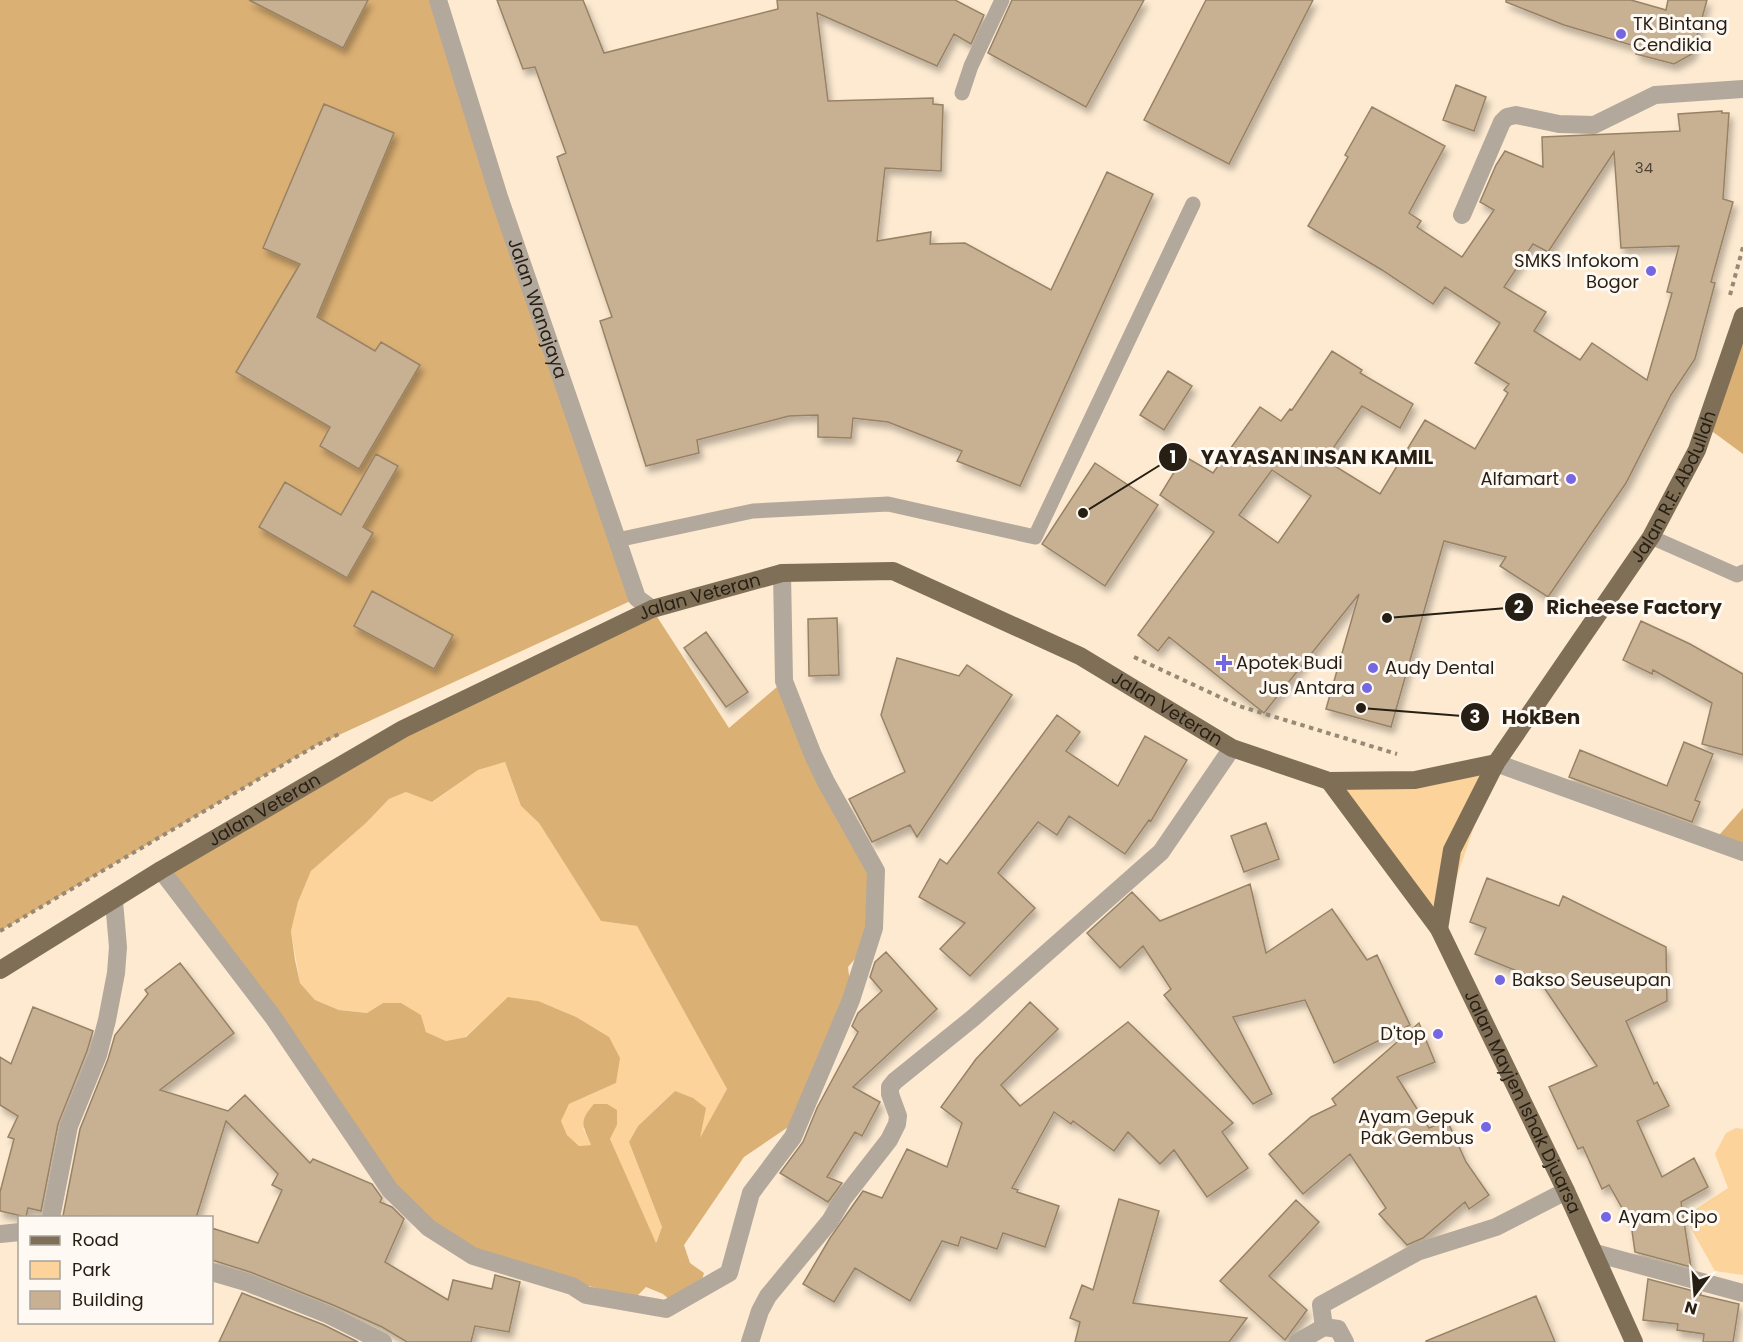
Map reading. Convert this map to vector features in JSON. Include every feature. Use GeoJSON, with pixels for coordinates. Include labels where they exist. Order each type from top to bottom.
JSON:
{"type":"FeatureCollection","features":[{"type":"Feature","properties":{"kind":"main road","name":"Jalan R.E. Abdullah"},"geometry":{"type":"LineString","coordinates":[[1439,929],[1452,850],[1496,763],[1651,537],[1697,450],[1743,316]]}},
{"type":"Feature","properties":{"kind":"main road","name":"Jalan Veteran"},"geometry":{"type":"LineString","coordinates":[[0,970],[161,870],[404,729],[652,609],[782,573],[893,571],[1080,656],[1232,748],[1329,781],[1415,780],[1496,763]]}},
{"type":"Feature","properties":{"kind":"main road","name":"Jalan Mayjen Ishak Djuarsa"},"geometry":{"type":"LineString","coordinates":[[1329,781],[1439,929],[1566,1191],[1634,1342]]}},
{"type":"Feature","properties":{"kind":"street","name":"Jalan Wanajaya"},"geometry":{"type":"LineString","coordinates":[[438,0],[496,188],[637,598],[652,609]]}},
{"type":"Feature","properties":{"kind":"street"},"geometry":{"type":"LineString","coordinates":[[1462,215],[1502,122],[1507,117],[1516,115],[1559,124],[1594,125],[1655,95],[1743,88]]}},
{"type":"Feature","properties":{"kind":"street"},"geometry":{"type":"LineString","coordinates":[[161,870],[273,1017],[390,1190],[429,1228],[473,1256],[572,1286],[586,1295],[666,1309],[729,1273],[751,1193],[793,1137],[851,1000],[874,928],[876,871],[816,762],[784,681],[782,573]]}},
{"type":"Feature","properties":{"kind":"street"},"geometry":{"type":"LineString","coordinates":[[750,1342],[760,1311],[768,1296],[830,1221],[843,1199],[889,1140],[897,1124],[898,1116],[890,1094],[890,1087],[973,1018],[1161,852],[1232,748]]}},
{"type":"Feature","properties":{"kind":"street"},"geometry":{"type":"LineString","coordinates":[[1496,763],[1743,852]]}},
{"type":"Feature","properties":{"kind":"street"},"geometry":{"type":"LineString","coordinates":[[51,1216],[69,1126],[98,1055],[107,1020],[116,973],[118,947],[114,901]]}},
{"type":"Feature","properties":{"kind":"street"},"geometry":{"type":"LineString","coordinates":[[1324,1327],[1321,1305],[1417,1252],[1496,1227],[1566,1191]]}},
{"type":"Feature","properties":{"kind":"street"},"geometry":{"type":"LineString","coordinates":[[0,1234],[18,1232]]}},
{"type":"Feature","properties":{"kind":"street"},"geometry":{"type":"LineString","coordinates":[[1595,1253],[1743,1293]]}},
{"type":"Feature","properties":{"kind":"street"},"geometry":{"type":"LineString","coordinates":[[213,1272],[246,1282],[318,1311],[383,1342]]}},
{"type":"Feature","properties":{"kind":"street"},"geometry":{"type":"LineString","coordinates":[[1298,1342],[1324,1327],[1338,1329],[1345,1342]]}},
{"type":"Feature","properties":{"kind":"lane"},"geometry":{"type":"LineString","coordinates":[[962,93],[971,66],[1002,0]]}},
{"type":"Feature","properties":{"kind":"lane"},"geometry":{"type":"LineString","coordinates":[[617,540],[753,511],[888,504],[1035,537],[1193,204]]}},
{"type":"Feature","properties":{"kind":"lane"},"geometry":{"type":"LineString","coordinates":[[1651,537],[1737,574],[1743,572]]}},
{"type":"Feature","properties":{"kind":"path"},"geometry":{"type":"LineString","coordinates":[[1728,300],[1743,247]]}},
{"type":"Feature","properties":{"kind":"path"},"geometry":{"type":"LineString","coordinates":[[1125,652],[1239,706],[1401,755]]}},
{"type":"Feature","properties":{"kind":"green space"},"geometry":{"type":"Polygon","coordinates":[[[505,762],[521,806],[539,823],[601,921],[637,926],[727,1089],[699,1141],[675,1091],[638,1126],[629,1142],[662,1227],[655,1244],[610,1139],[617,1125],[583,1128],[591,1145],[579,1146],[567,1135],[561,1121],[569,1104],[616,1083],[538,1001],[509,997],[465,1037],[446,1041],[426,1032],[421,1015],[383,1003],[367,1013],[339,1010],[315,1000],[300,983],[291,931],[298,902],[311,871],[366,823],[389,799],[406,792],[433,802],[478,770],[505,762]]]}},
{"type":"Feature","properties":{"kind":"green space"},"geometry":{"type":"Polygon","coordinates":[[[1496,763],[1439,929],[1329,781],[1496,763]]]}},
{"type":"Feature","properties":{"kind":"green space"},"geometry":{"type":"Polygon","coordinates":[[[1736,1128],[1743,1129],[1743,1275],[1715,1271],[1689,1225],[1693,1211],[1728,1188],[1715,1154],[1726,1133],[1736,1128]]]}},
{"type":"Feature","properties":{"kind":"shaded area"},"geometry":{"type":"Polygon","coordinates":[[[0,0],[249,0],[343,48],[368,0],[438,0],[637,598],[315,746],[0,931],[0,0]],[[324,104],[263,248],[333,278],[394,133],[324,104]],[[281,297],[236,372],[305,412],[350,337],[281,297]],[[380,342],[320,446],[358,468],[420,365],[380,342]],[[376,454],[345,509],[398,466],[376,454]],[[285,482],[259,526],[347,578],[373,533],[285,482]],[[372,592],[354,625],[434,669],[453,635],[372,592]]]}},
{"type":"Feature","properties":{"kind":"shaded area"},"geometry":{"type":"Polygon","coordinates":[[[1733,343],[1743,345],[1743,454],[1705,426],[1733,343]]]}},
{"type":"Feature","properties":{"kind":"shaded area"},"geometry":{"type":"Polygon","coordinates":[[[652,609],[729,728],[784,681],[876,871],[879,931],[848,967],[851,991],[800,1119],[744,1157],[684,1245],[690,1263],[704,1273],[699,1290],[671,1301],[663,1294],[646,1287],[635,1298],[473,1256],[429,1228],[161,870],[409,727],[652,609]],[[505,762],[478,770],[432,802],[406,792],[389,799],[366,823],[311,871],[298,902],[291,931],[300,983],[315,1000],[339,1010],[367,1013],[383,1003],[401,1003],[421,1015],[426,1032],[446,1041],[466,1037],[508,997],[538,1001],[576,1017],[609,1037],[620,1058],[616,1083],[569,1104],[561,1121],[567,1135],[579,1146],[591,1145],[584,1124],[589,1110],[594,1104],[607,1104],[617,1110],[617,1125],[610,1139],[656,1243],[662,1227],[629,1142],[638,1126],[675,1091],[693,1098],[706,1108],[700,1138],[727,1089],[637,926],[601,921],[539,823],[521,806],[505,762]]]}},
{"type":"Feature","properties":{"kind":"shaded area"},"geometry":{"type":"Polygon","coordinates":[[[1743,808],[1743,851],[1713,842],[1743,808]]]}},
{"type":"Feature","properties":{"kind":"building"},"geometry":{"type":"Polygon","coordinates":[[[249,0],[368,0],[343,48],[249,0]]]}},
{"type":"Feature","properties":{"kind":"building"},"geometry":{"type":"Polygon","coordinates":[[[497,0],[583,0],[604,53],[778,9],[777,0],[955,0],[984,15],[971,44],[954,34],[937,66],[817,13],[828,101],[933,98],[933,104],[943,105],[941,171],[885,168],[877,241],[931,232],[930,244],[965,243],[1051,290],[1107,172],[1153,194],[1020,486],[957,461],[962,451],[888,422],[853,418],[851,438],[818,437],[818,415],[789,416],[697,440],[699,453],[646,466],[600,321],[612,317],[557,157],[566,153],[535,67],[523,69],[497,0]]]}},
{"type":"Feature","properties":{"kind":"building"},"geometry":{"type":"Polygon","coordinates":[[[1012,0],[1144,0],[1086,107],[988,53],[1012,0]]]}},
{"type":"Feature","properties":{"kind":"building"},"geometry":{"type":"Polygon","coordinates":[[[1206,0],[1313,0],[1229,164],[1144,120],[1206,0]]]}},
{"type":"Feature","properties":{"kind":"building"},"geometry":{"type":"Polygon","coordinates":[[[1506,0],[1631,0],[1666,10],[1668,0],[1707,0],[1692,54],[1674,64],[1636,54],[1638,47],[1564,25],[1506,2],[1506,0]]]}},
{"type":"Feature","properties":{"kind":"building"},"geometry":{"type":"Polygon","coordinates":[[[1456,85],[1486,97],[1474,131],[1443,120],[1456,85]]]}},
{"type":"Feature","properties":{"kind":"building"},"geometry":{"type":"Polygon","coordinates":[[[324,104],[394,133],[317,317],[375,351],[381,342],[420,365],[359,469],[320,446],[330,427],[236,372],[300,264],[263,248],[324,104]]]}},
{"type":"Feature","properties":{"kind":"building"},"geometry":{"type":"Polygon","coordinates":[[[1372,107],[1445,146],[1409,213],[1421,221],[1417,227],[1462,257],[1494,210],[1480,202],[1496,165],[1505,151],[1543,167],[1542,137],[1680,131],[1678,114],[1722,111],[1722,113],[1729,113],[1723,199],[1733,202],[1711,282],[1715,283],[1695,359],[1671,395],[1626,483],[1548,597],[1500,566],[1506,557],[1444,541],[1391,727],[1326,709],[1359,594],[1264,713],[1169,637],[1158,651],[1138,635],[1214,532],[1160,495],[1184,456],[1213,473],[1260,407],[1281,421],[1290,409],[1292,410],[1332,351],[1362,370],[1360,373],[1413,404],[1400,428],[1362,406],[1325,460],[1380,494],[1425,420],[1475,449],[1508,393],[1504,390],[1509,384],[1475,363],[1500,323],[1445,287],[1433,304],[1382,270],[1308,226],[1348,157],[1345,155],[1372,107]],[[1614,152],[1548,252],[1533,244],[1504,287],[1546,312],[1534,331],[1580,360],[1592,343],[1647,380],[1672,293],[1667,292],[1679,246],[1621,248],[1614,152]],[[1272,470],[1239,515],[1278,543],[1311,496],[1272,470]]]}},
{"type":"Feature","properties":{"kind":"building"},"geometry":{"type":"Polygon","coordinates":[[[1168,371],[1192,386],[1164,430],[1140,415],[1168,371]]]}},
{"type":"Feature","properties":{"kind":"building"},"geometry":{"type":"Polygon","coordinates":[[[376,454],[398,466],[363,527],[373,533],[347,578],[259,527],[285,482],[341,515],[376,454]]]}},
{"type":"Feature","properties":{"kind":"building"},"geometry":{"type":"Polygon","coordinates":[[[1095,463],[1158,505],[1105,586],[1042,544],[1095,463]]]}},
{"type":"Feature","properties":{"kind":"building"},"geometry":{"type":"Polygon","coordinates":[[[372,591],[453,635],[434,669],[354,626],[372,591]]]}},
{"type":"Feature","properties":{"kind":"building"},"geometry":{"type":"Polygon","coordinates":[[[837,618],[839,675],[809,676],[808,619],[837,618]]]}},
{"type":"Feature","properties":{"kind":"building"},"geometry":{"type":"Polygon","coordinates":[[[1641,621],[1690,644],[1743,674],[1743,755],[1702,744],[1712,703],[1653,670],[1652,674],[1623,660],[1641,621]]]}},
{"type":"Feature","properties":{"kind":"building"},"geometry":{"type":"Polygon","coordinates":[[[706,632],[748,692],[726,707],[684,648],[706,632]]]}},
{"type":"Feature","properties":{"kind":"building"},"geometry":{"type":"Polygon","coordinates":[[[897,658],[959,676],[967,665],[1012,695],[917,837],[910,825],[872,842],[849,799],[905,772],[881,715],[897,658]]]}},
{"type":"Feature","properties":{"kind":"building"},"geometry":{"type":"Polygon","coordinates":[[[1057,715],[1080,732],[1066,751],[1118,786],[1145,736],[1187,760],[1151,821],[1149,820],[1125,854],[1069,816],[1057,835],[1038,822],[998,873],[1035,908],[970,976],[940,949],[965,923],[919,897],[940,859],[947,864],[1057,715]]]}},
{"type":"Feature","properties":{"kind":"building"},"geometry":{"type":"Polygon","coordinates":[[[1684,742],[1713,754],[1695,800],[1700,802],[1692,822],[1569,777],[1580,750],[1667,786],[1684,742]]]}},
{"type":"Feature","properties":{"kind":"building"},"geometry":{"type":"Polygon","coordinates":[[[1266,823],[1279,859],[1244,872],[1231,836],[1266,823]]]}},
{"type":"Feature","properties":{"kind":"building"},"geometry":{"type":"Polygon","coordinates":[[[1487,878],[1559,906],[1563,896],[1666,947],[1667,1001],[1626,1021],[1654,1084],[1657,1082],[1669,1106],[1637,1121],[1662,1177],[1694,1158],[1708,1187],[1681,1202],[1691,1267],[1635,1252],[1631,1224],[1609,1185],[1602,1189],[1583,1147],[1578,1149],[1549,1087],[1597,1066],[1539,980],[1475,954],[1486,928],[1470,922],[1487,878]]]}},
{"type":"Feature","properties":{"kind":"building"},"geometry":{"type":"Polygon","coordinates":[[[1250,884],[1266,953],[1332,909],[1367,960],[1377,955],[1410,1025],[1334,1063],[1305,1000],[1233,1017],[1272,1094],[1253,1104],[1164,995],[1171,989],[1143,946],[1120,968],[1087,933],[1132,892],[1160,921],[1250,884]]]}},
{"type":"Feature","properties":{"kind":"building"},"geometry":{"type":"Polygon","coordinates":[[[886,952],[937,1009],[853,1087],[880,1102],[862,1136],[855,1132],[827,1177],[842,1183],[828,1202],[780,1173],[803,1142],[817,1108],[858,1032],[852,1026],[858,1013],[882,991],[870,977],[875,962],[886,952]]]}},
{"type":"Feature","properties":{"kind":"building"},"geometry":{"type":"Polygon","coordinates":[[[180,963],[234,1033],[160,1090],[228,1111],[245,1095],[310,1163],[313,1159],[372,1184],[382,1198],[380,1202],[392,1207],[404,1219],[385,1262],[448,1300],[453,1280],[492,1289],[495,1275],[520,1282],[509,1332],[475,1326],[471,1342],[407,1342],[382,1327],[333,1305],[250,1272],[213,1260],[213,1228],[258,1243],[282,1190],[272,1185],[278,1174],[226,1121],[197,1216],[63,1216],[80,1129],[108,1059],[115,1035],[148,994],[145,990],[180,963]]]}},
{"type":"Feature","properties":{"kind":"building"},"geometry":{"type":"Polygon","coordinates":[[[1030,1002],[1058,1029],[1001,1085],[1020,1106],[1128,1022],[1233,1123],[1222,1132],[1248,1168],[1207,1197],[1174,1150],[1160,1164],[1128,1132],[1114,1151],[1073,1121],[1071,1124],[1054,1112],[1012,1188],[1018,1190],[1017,1192],[1059,1206],[1045,1247],[1003,1233],[997,1249],[961,1237],[958,1246],[942,1241],[910,1301],[855,1268],[834,1302],[803,1284],[830,1238],[863,1191],[882,1198],[907,1149],[947,1167],[962,1123],[941,1107],[976,1059],[1030,1002]]]}},
{"type":"Feature","properties":{"kind":"building"},"geometry":{"type":"Polygon","coordinates":[[[33,1007],[93,1031],[58,1124],[41,1211],[28,1208],[26,1216],[0,1211],[0,1192],[14,1139],[8,1137],[18,1116],[0,1105],[0,1057],[11,1064],[33,1007]]]}},
{"type":"Feature","properties":{"kind":"building"},"geometry":{"type":"Polygon","coordinates":[[[1419,1023],[1435,1062],[1397,1077],[1429,1128],[1447,1120],[1466,1162],[1489,1195],[1469,1209],[1465,1202],[1423,1238],[1407,1245],[1379,1214],[1386,1208],[1350,1154],[1303,1194],[1269,1154],[1311,1117],[1336,1105],[1332,1099],[1419,1023]]]}},
{"type":"Feature","properties":{"kind":"building"},"geometry":{"type":"Polygon","coordinates":[[[1119,1199],[1159,1211],[1133,1303],[1247,1318],[1229,1342],[1075,1342],[1080,1322],[1070,1318],[1082,1285],[1093,1290],[1119,1199]]]}},
{"type":"Feature","properties":{"kind":"building"},"geometry":{"type":"Polygon","coordinates":[[[1296,1200],[1319,1222],[1269,1276],[1307,1310],[1285,1340],[1220,1281],[1296,1200]]]}},
{"type":"Feature","properties":{"kind":"building"},"geometry":{"type":"Polygon","coordinates":[[[1648,1279],[1739,1304],[1733,1342],[1703,1342],[1704,1334],[1677,1330],[1678,1324],[1643,1320],[1648,1279]]]}},
{"type":"Feature","properties":{"kind":"building"},"geometry":{"type":"Polygon","coordinates":[[[242,1293],[324,1325],[358,1342],[219,1342],[242,1293]]]}},
{"type":"Feature","properties":{"kind":"building"},"geometry":{"type":"Polygon","coordinates":[[[1536,1296],[1555,1342],[1426,1342],[1426,1341],[1536,1296]]]}},
{"type":"Feature","properties":{"kind":"place","name":"TK Bintang Cendikia"},"geometry":{"type":"Point","coordinates":[1621,34]}},
{"type":"Feature","properties":{"kind":"place","name":"SMKS Infokom Bogor"},"geometry":{"type":"Point","coordinates":[1651,271]}},
{"type":"Feature","properties":{"kind":"place","name":"Alfamart"},"geometry":{"type":"Point","coordinates":[1571,479]}},
{"type":"Feature","properties":{"kind":"place","name":"YAYASAN INSAN KAMIL"},"geometry":{"type":"Point","coordinates":[1083,513]}},
{"type":"Feature","properties":{"kind":"place","name":"Richeese Factory"},"geometry":{"type":"Point","coordinates":[1387,618]}},
{"type":"Feature","properties":{"kind":"place","name":"Apotek Budi"},"geometry":{"type":"Point","coordinates":[1224,663]}},
{"type":"Feature","properties":{"kind":"place","name":"Audy Dental"},"geometry":{"type":"Point","coordinates":[1373,668]}},
{"type":"Feature","properties":{"kind":"place","name":"Jus Antara"},"geometry":{"type":"Point","coordinates":[1367,688]}},
{"type":"Feature","properties":{"kind":"place","name":"HokBen"},"geometry":{"type":"Point","coordinates":[1361,708]}},
{"type":"Feature","properties":{"kind":"place","name":"Bakso Seuseupan"},"geometry":{"type":"Point","coordinates":[1500,980]}},
{"type":"Feature","properties":{"kind":"place","name":"D'top"},"geometry":{"type":"Point","coordinates":[1438,1034]}},
{"type":"Feature","properties":{"kind":"place","name":"Ayam Gepuk Pak Gembus"},"geometry":{"type":"Point","coordinates":[1486,1127]}},
{"type":"Feature","properties":{"kind":"place","name":"Ayam Cipo"},"geometry":{"type":"Point","coordinates":[1606,1217]}}]}
